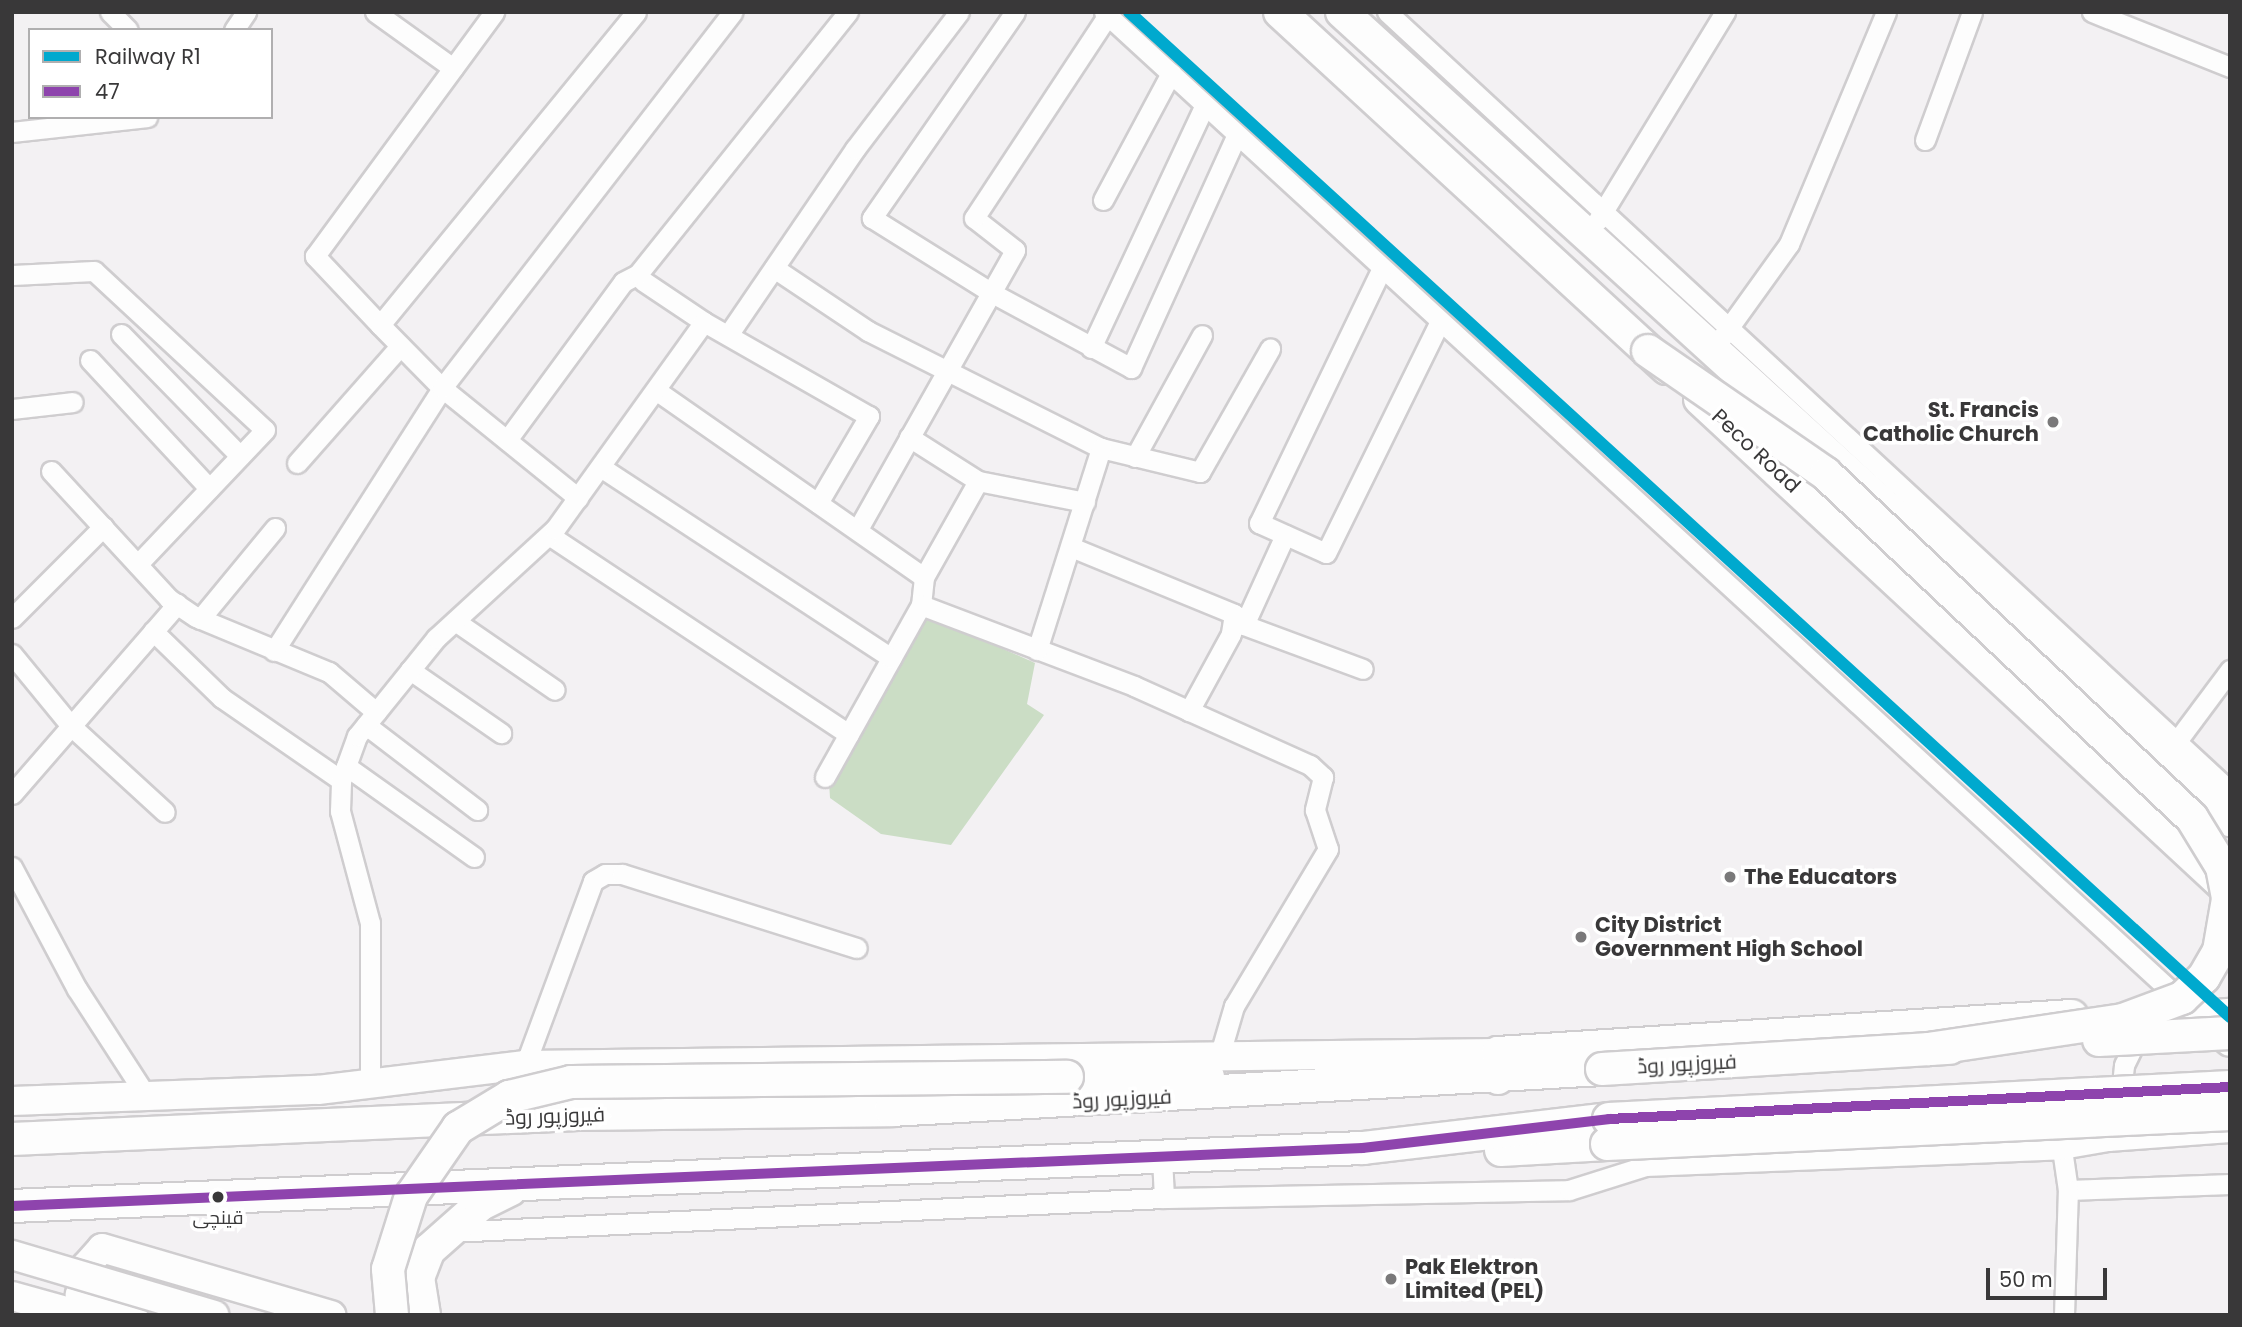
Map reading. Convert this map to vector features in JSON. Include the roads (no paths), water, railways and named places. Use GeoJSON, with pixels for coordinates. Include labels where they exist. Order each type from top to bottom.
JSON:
{"type":"FeatureCollection","features":[{"type":"Feature","properties":{"kind":"main road","name":"Peco Road"},"geometry":{"type":"LineString","coordinates":[[1280,12],[2230,891]]}},
{"type":"Feature","properties":{"kind":"main road"},"geometry":{"type":"LineString","coordinates":[[1345,13],[1596,224],[1958,557],[2230,820]]}},
{"type":"Feature","properties":{"kind":"main road"},"geometry":{"type":"LineString","coordinates":[[1648,351],[1826,474],[2192,818],[2222,867],[2228,899],[2218,951],[2204,977],[2182,998],[2123,1020],[1928,1049]]}},
{"type":"Feature","properties":{"kind":"main road"},"geometry":{"type":"LineString","coordinates":[[1498,1065],[2193,1011]]}},
{"type":"Feature","properties":{"kind":"main road","name":"فیروزپور روڈ"},"geometry":{"type":"LineString","coordinates":[[12,1139],[1303,1090],[1498,1065],[1602,1069],[2230,1033]]}},
{"type":"Feature","properties":{"kind":"main road"},"geometry":{"type":"LineString","coordinates":[[392,1315],[388,1269],[411,1196],[458,1128],[509,1097],[571,1082],[1188,1074],[1303,1090]]}},
{"type":"Feature","properties":{"kind":"main road"},"geometry":{"type":"LineString","coordinates":[[12,1206],[1363,1148],[2230,1087]]}},
{"type":"Feature","properties":{"kind":"main road"},"geometry":{"type":"LineString","coordinates":[[1608,1131],[2230,1114]]}},
{"type":"Feature","properties":{"kind":"main road"},"geometry":{"type":"LineString","coordinates":[[424,1315],[418,1278],[429,1250],[481,1203],[518,1186]]}},
{"type":"Feature","properties":{"kind":"street"},"geometry":{"type":"LineString","coordinates":[[110,12],[126,28]]}},
{"type":"Feature","properties":{"kind":"street"},"geometry":{"type":"LineString","coordinates":[[235,28],[246,12]]}},
{"type":"Feature","properties":{"kind":"street"},"geometry":{"type":"LineString","coordinates":[[375,12],[453,68]]}},
{"type":"Feature","properties":{"kind":"street"},"geometry":{"type":"LineString","coordinates":[[494,12],[314,256],[442,388],[579,498]]}},
{"type":"Feature","properties":{"kind":"street"},"geometry":{"type":"LineString","coordinates":[[274,650],[442,388],[733,12]]}},
{"type":"Feature","properties":{"kind":"street"},"geometry":{"type":"LineString","coordinates":[[507,440],[623,282],[638,274],[848,12]]}},
{"type":"Feature","properties":{"kind":"street"},"geometry":{"type":"LineString","coordinates":[[728,335],[960,12]]}},
{"type":"Feature","properties":{"kind":"street"},"geometry":{"type":"LineString","coordinates":[[1015,12],[873,218],[992,293],[1131,368],[1236,136]]}},
{"type":"Feature","properties":{"kind":"street"},"geometry":{"type":"LineString","coordinates":[[1387,12],[1596,224],[1725,12]]}},
{"type":"Feature","properties":{"kind":"street"},"geometry":{"type":"LineString","coordinates":[[1720,340],[1789,244],[1886,12]]}},
{"type":"Feature","properties":{"kind":"street"},"geometry":{"type":"LineString","coordinates":[[1925,140],[1972,12]]}},
{"type":"Feature","properties":{"kind":"street"},"geometry":{"type":"LineString","coordinates":[[2092,12],[2230,66]]}},
{"type":"Feature","properties":{"kind":"street"},"geometry":{"type":"LineString","coordinates":[[858,529],[1015,249],[974,218],[1106,14],[1381,270],[2230,1042]]}},
{"type":"Feature","properties":{"kind":"street"},"geometry":{"type":"LineString","coordinates":[[380,325],[625,16]]}},
{"type":"Feature","properties":{"kind":"street"},"geometry":{"type":"LineString","coordinates":[[1103,200],[1171,73]]}},
{"type":"Feature","properties":{"kind":"street"},"geometry":{"type":"LineString","coordinates":[[1091,348],[1205,106]]}},
{"type":"Feature","properties":{"kind":"street"},"geometry":{"type":"LineString","coordinates":[[12,132],[129,119]]}},
{"type":"Feature","properties":{"kind":"street"},"geometry":{"type":"LineString","coordinates":[[774,268],[868,331],[1101,448],[1203,471],[1270,349]]}},
{"type":"Feature","properties":{"kind":"street"},"geometry":{"type":"LineString","coordinates":[[1381,270],[1258,518],[1285,535],[1326,552],[1440,321]]}},
{"type":"Feature","properties":{"kind":"street"},"geometry":{"type":"LineString","coordinates":[[12,275],[93,271],[265,430],[138,564]]}},
{"type":"Feature","properties":{"kind":"street"},"geometry":{"type":"LineString","coordinates":[[643,282],[704,322],[869,416],[818,503]]}},
{"type":"Feature","properties":{"kind":"street"},"geometry":{"type":"LineString","coordinates":[[370,1084],[370,923],[351,864],[343,773],[371,719],[410,670],[455,621],[549,535],[579,498],[704,322]]}},
{"type":"Feature","properties":{"kind":"street"},"geometry":{"type":"LineString","coordinates":[[121,334],[240,456]]}},
{"type":"Feature","properties":{"kind":"street"},"geometry":{"type":"LineString","coordinates":[[1135,457],[1202,335]]}},
{"type":"Feature","properties":{"kind":"street"},"geometry":{"type":"LineString","coordinates":[[297,463],[400,346]]}},
{"type":"Feature","properties":{"kind":"street"},"geometry":{"type":"LineString","coordinates":[[90,360],[209,488]]}},
{"type":"Feature","properties":{"kind":"street"},"geometry":{"type":"LineString","coordinates":[[657,391],[924,577]]}},
{"type":"Feature","properties":{"kind":"street"},"geometry":{"type":"LineString","coordinates":[[12,410],[73,402]]}},
{"type":"Feature","properties":{"kind":"street"},"geometry":{"type":"LineString","coordinates":[[909,438],[978,481],[1085,502]]}},
{"type":"Feature","properties":{"kind":"street"},"geometry":{"type":"LineString","coordinates":[[1037,650],[1101,448]]}},
{"type":"Feature","properties":{"kind":"street"},"geometry":{"type":"LineString","coordinates":[[602,468],[891,658]]}},
{"type":"Feature","properties":{"kind":"street"},"geometry":{"type":"LineString","coordinates":[[51,471],[177,604],[200,619],[329,672],[371,719],[477,810]]}},
{"type":"Feature","properties":{"kind":"street"},"geometry":{"type":"LineString","coordinates":[[825,777],[921,605],[924,577],[978,481]]}},
{"type":"Feature","properties":{"kind":"street"},"geometry":{"type":"LineString","coordinates":[[12,618],[103,527]]}},
{"type":"Feature","properties":{"kind":"street"},"geometry":{"type":"LineString","coordinates":[[200,619],[275,528]]}},
{"type":"Feature","properties":{"kind":"street"},"geometry":{"type":"LineString","coordinates":[[549,535],[849,734]]}},
{"type":"Feature","properties":{"kind":"street"},"geometry":{"type":"LineString","coordinates":[[1189,711],[1240,623],[1285,535]]}},
{"type":"Feature","properties":{"kind":"street"},"geometry":{"type":"LineString","coordinates":[[1071,547],[1234,614],[1240,623],[1363,669]]}},
{"type":"Feature","properties":{"kind":"street"},"geometry":{"type":"LineString","coordinates":[[1958,557],[2177,741],[2230,791]]}},
{"type":"Feature","properties":{"kind":"street"},"geometry":{"type":"LineString","coordinates":[[12,794],[177,604]]}},
{"type":"Feature","properties":{"kind":"street"},"geometry":{"type":"LineString","coordinates":[[921,605],[1189,711],[1323,777],[1315,810],[1328,849],[1234,1006],[1220,1054]]}},
{"type":"Feature","properties":{"kind":"street"},"geometry":{"type":"LineString","coordinates":[[455,621],[555,690]]}},
{"type":"Feature","properties":{"kind":"street"},"geometry":{"type":"LineString","coordinates":[[153,631],[222,698],[474,858]]}},
{"type":"Feature","properties":{"kind":"street"},"geometry":{"type":"LineString","coordinates":[[12,654],[71,726],[165,812]]}},
{"type":"Feature","properties":{"kind":"street"},"geometry":{"type":"LineString","coordinates":[[410,670],[501,733]]}},
{"type":"Feature","properties":{"kind":"street"},"geometry":{"type":"LineString","coordinates":[[2177,741],[2230,670]]}},
{"type":"Feature","properties":{"kind":"street"},"geometry":{"type":"LineString","coordinates":[[12,867],[78,989],[145,1094]]}},
{"type":"Feature","properties":{"kind":"street"},"geometry":{"type":"LineString","coordinates":[[525,1065],[593,881],[605,874],[622,874],[857,948]]}},
{"type":"Feature","properties":{"kind":"street"},"geometry":{"type":"LineString","coordinates":[[2108,1141],[2119,1126],[2129,1051],[2144,1035],[2193,1011],[2230,1008]]}},
{"type":"Feature","properties":{"kind":"street"},"geometry":{"type":"LineString","coordinates":[[12,1101],[370,1084],[525,1065],[1220,1054],[1498,1065]]}},
{"type":"Feature","properties":{"kind":"street"},"geometry":{"type":"LineString","coordinates":[[446,1232],[1164,1198],[1569,1189],[1645,1166],[2062,1149],[2108,1141],[2230,1132]]}},
{"type":"Feature","properties":{"kind":"street"},"geometry":{"type":"LineString","coordinates":[[2062,1149],[2068,1190],[2064,1315]]}},
{"type":"Feature","properties":{"kind":"street"},"geometry":{"type":"LineString","coordinates":[[1162,1157],[1164,1198]]}},
{"type":"Feature","properties":{"kind":"street"},"geometry":{"type":"LineString","coordinates":[[2068,1190],[2230,1184]]}},
{"type":"Feature","properties":{"kind":"street"},"geometry":{"type":"LineString","coordinates":[[133,1315],[80,1295],[86,1266],[102,1248],[331,1315]]}},
{"type":"Feature","properties":{"kind":"street"},"geometry":{"type":"LineString","coordinates":[[12,1255],[214,1315]]}},
{"type":"Feature","properties":{"kind":"street"},"geometry":{"type":"LineString","coordinates":[[12,1296],[80,1315]]}},
{"type":"Feature","properties":{"kind":"rail line","name":"R1"},"geometry":{"type":"LineString","coordinates":[[1129,12],[2230,1017]]}},
{"type":"Feature","properties":{"kind":"place","name":"St. Francis Catholic Church"},"geometry":{"type":"Point","coordinates":[2053,422]}},
{"type":"Feature","properties":{"kind":"place","name":"The Educators"},"geometry":{"type":"Point","coordinates":[1730,877]}},
{"type":"Feature","properties":{"kind":"place","name":"City District Government High School"},"geometry":{"type":"Point","coordinates":[1581,937]}},
{"type":"Feature","properties":{"kind":"place","name":"قینچی"},"geometry":{"type":"Point","coordinates":[218,1197]}},
{"type":"Feature","properties":{"kind":"place","name":"Pak Elektron Limited (PEL)"},"geometry":{"type":"Point","coordinates":[1391,1279]}}]}
